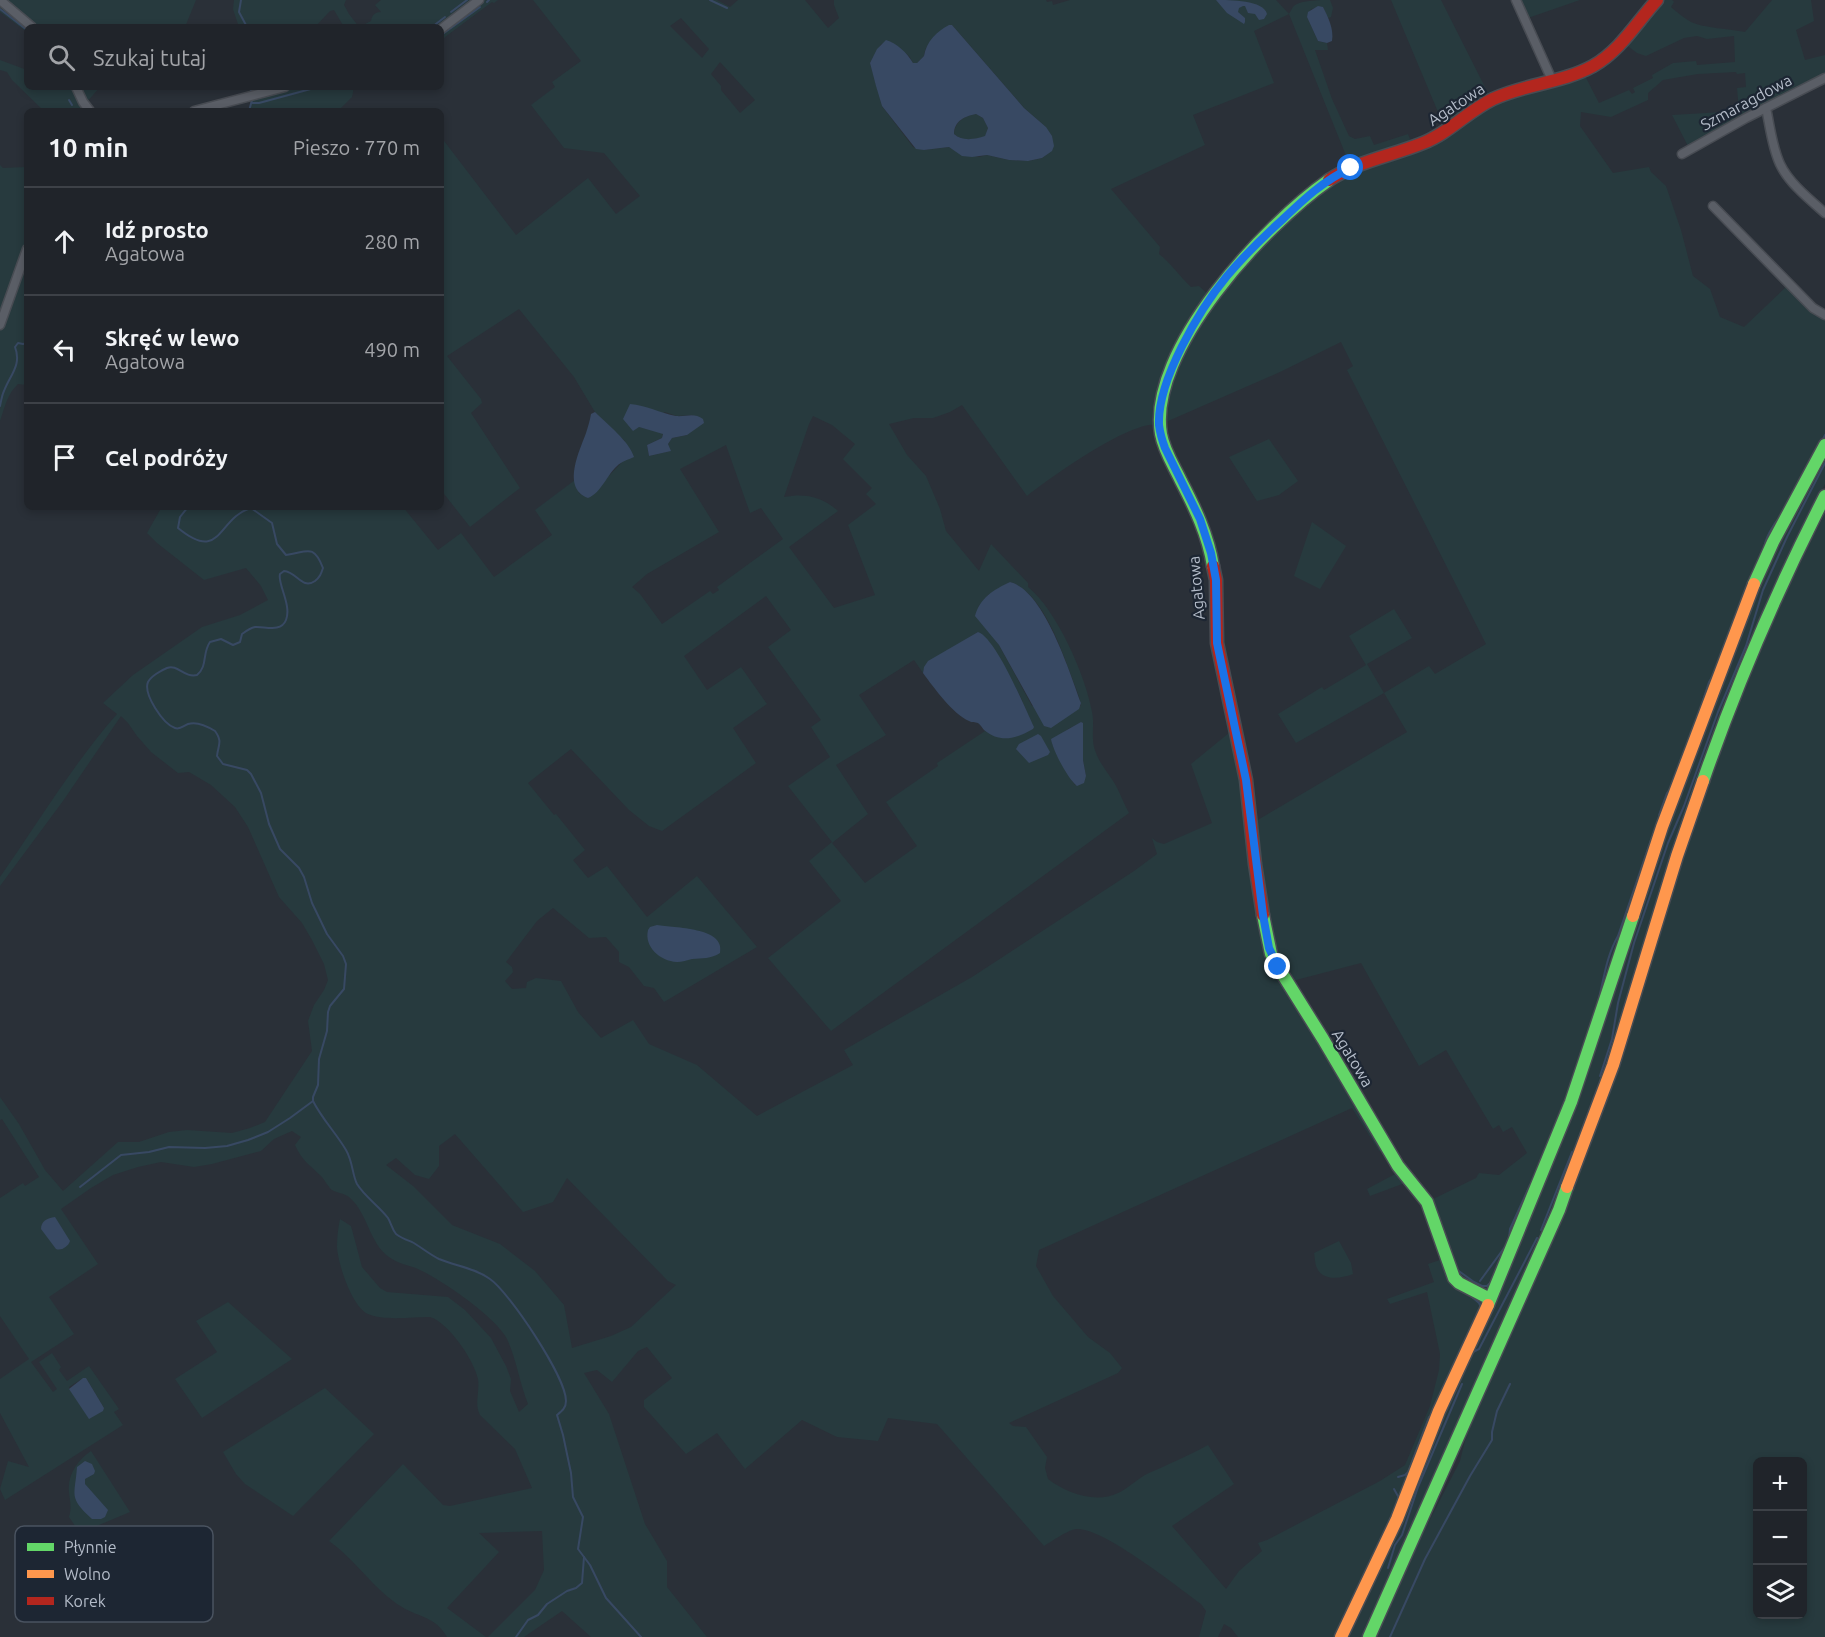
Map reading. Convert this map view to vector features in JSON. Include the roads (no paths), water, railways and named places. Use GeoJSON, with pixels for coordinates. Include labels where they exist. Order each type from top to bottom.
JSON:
{"type":"FeatureCollection","features":[{"type":"Feature","properties":{"kind":"main road","name":"Agatowa"},"geometry":{"type":"LineString","coordinates":[[1490,1299],[1454,1278],[1427,1202],[1398,1166],[1271,954],[1258,885],[1246,780],[1217,643],[1216,580],[1211,553],[1200,519],[1165,448],[1161,436],[1160,415],[1168,382],[1178,355],[1209,301],[1243,258],[1311,193],[1351,168],[1422,144],[1438,136],[1479,106],[1494,98],[1582,70],[1605,57],[1657,0]]}},
{"type":"Feature","properties":{"kind":"main road"},"geometry":{"type":"LineString","coordinates":[[1341,1637],[1397,1519],[1439,1410],[1490,1299],[1571,1102],[1662,827],[1737,627],[1773,542],[1825,445]]}},
{"type":"Feature","properties":{"kind":"main road"},"geometry":{"type":"LineString","coordinates":[[1369,1637],[1560,1210],[1613,1065],[1680,846],[1718,737],[1767,615],[1825,496]]}},
{"type":"Feature","properties":{"kind":"street"},"geometry":{"type":"LineString","coordinates":[[0,0],[28,24]]}},
{"type":"Feature","properties":{"kind":"street"},"geometry":{"type":"LineString","coordinates":[[444,27],[479,0]]}},
{"type":"Feature","properties":{"kind":"street"},"geometry":{"type":"LineString","coordinates":[[1516,0],[1552,80]]}},
{"type":"Feature","properties":{"kind":"street","name":"Szmaragdowa"},"geometry":{"type":"LineString","coordinates":[[1682,154],[1825,78]]}},
{"type":"Feature","properties":{"kind":"street"},"geometry":{"type":"LineString","coordinates":[[77,90],[86,108]]}},
{"type":"Feature","properties":{"kind":"street"},"geometry":{"type":"LineString","coordinates":[[205,108],[273,90]]}},
{"type":"Feature","properties":{"kind":"street"},"geometry":{"type":"LineString","coordinates":[[1766,108],[1781,167],[1825,213]]}},
{"type":"Feature","properties":{"kind":"street"},"geometry":{"type":"LineString","coordinates":[[1713,206],[1813,308],[1825,315]]}},
{"type":"Feature","properties":{"kind":"street"},"geometry":{"type":"LineString","coordinates":[[0,325],[24,257]]}},
{"type":"Feature","properties":{"kind":"water"},"geometry":{"type":"Polygon","coordinates":[[[1216,0],[1253,3],[1265,9],[1267,14],[1264,19],[1259,20],[1255,14],[1248,13],[1243,6],[1238,12],[1245,18],[1244,24],[1227,13],[1216,0]]]}},
{"type":"Feature","properties":{"kind":"water"},"geometry":{"type":"Polygon","coordinates":[[[1318,6],[1323,7],[1329,19],[1332,41],[1327,43],[1318,41],[1307,17],[1308,12],[1318,6]]]}},
{"type":"Feature","properties":{"kind":"water"},"geometry":{"type":"Polygon","coordinates":[[[952,25],[1024,108],[1046,127],[1052,136],[1054,146],[1052,151],[1042,158],[1028,161],[987,155],[962,156],[949,147],[916,149],[882,106],[870,63],[877,49],[886,40],[894,43],[913,63],[917,63],[924,56],[927,46],[936,34],[952,25]],[[976,114],[964,118],[958,122],[954,134],[965,139],[985,136],[988,128],[983,118],[976,114]]]}},
{"type":"Feature","properties":{"kind":"water"},"geometry":{"type":"Polygon","coordinates":[[[630,404],[676,416],[696,416],[703,419],[704,423],[687,435],[672,438],[668,444],[671,451],[649,456],[647,445],[662,438],[663,434],[639,427],[633,431],[623,419],[630,404]]]}},
{"type":"Feature","properties":{"kind":"water"},"geometry":{"type":"Polygon","coordinates":[[[595,412],[623,439],[634,457],[617,466],[597,492],[588,498],[575,486],[574,478],[577,458],[591,414],[595,412]]]}},
{"type":"Feature","properties":{"kind":"water"},"geometry":{"type":"Polygon","coordinates":[[[1010,582],[1022,588],[1045,616],[1063,654],[1081,703],[1079,709],[1051,728],[1044,726],[999,645],[975,616],[980,604],[988,595],[1010,582]]]}},
{"type":"Feature","properties":{"kind":"water"},"geometry":{"type":"Polygon","coordinates":[[[978,632],[985,637],[1001,660],[1017,690],[1033,729],[1009,738],[990,734],[978,723],[970,722],[957,713],[923,673],[928,661],[978,632]]]}},
{"type":"Feature","properties":{"kind":"water"},"geometry":{"type":"Polygon","coordinates":[[[1083,723],[1083,760],[1086,776],[1084,783],[1077,786],[1061,764],[1051,739],[1083,723]]]}},
{"type":"Feature","properties":{"kind":"water"},"geometry":{"type":"Polygon","coordinates":[[[1038,734],[1050,752],[1029,763],[1016,749],[1019,744],[1038,734]]]}},
{"type":"Feature","properties":{"kind":"water"},"geometry":{"type":"Polygon","coordinates":[[[657,925],[686,928],[707,934],[720,944],[720,953],[679,962],[665,959],[655,952],[648,942],[648,930],[657,925]]]}},
{"type":"Feature","properties":{"kind":"water"},"geometry":{"type":"Polygon","coordinates":[[[55,1217],[70,1241],[66,1247],[60,1249],[56,1249],[41,1229],[45,1220],[55,1217]]]}},
{"type":"Feature","properties":{"kind":"water"},"geometry":{"type":"Polygon","coordinates":[[[86,1378],[104,1408],[103,1411],[89,1419],[69,1389],[86,1378]]]}},
{"type":"Feature","properties":{"kind":"water"},"geometry":{"type":"Polygon","coordinates":[[[85,1461],[92,1464],[95,1471],[85,1479],[85,1484],[108,1510],[105,1517],[101,1519],[92,1519],[76,1501],[77,1467],[85,1461]]]}},
{"type":"Feature","properties":{"kind":"waterway"},"geometry":{"type":"LineString","coordinates":[[241,0],[239,12],[245,24]]}},
{"type":"Feature","properties":{"kind":"waterway"},"geometry":{"type":"LineString","coordinates":[[451,12],[467,0]]}},
{"type":"Feature","properties":{"kind":"waterway"},"geometry":{"type":"LineString","coordinates":[[710,0],[727,8]]}},
{"type":"Feature","properties":{"kind":"waterway"},"geometry":{"type":"LineString","coordinates":[[444,33],[480,7]]}},
{"type":"Feature","properties":{"kind":"waterway"},"geometry":{"type":"LineString","coordinates":[[0,9],[24,28]]}},
{"type":"Feature","properties":{"kind":"waterway"},"geometry":{"type":"LineString","coordinates":[[436,24],[445,17]]}},
{"type":"Feature","properties":{"kind":"waterway"},"geometry":{"type":"LineString","coordinates":[[251,90],[258,90]]}},
{"type":"Feature","properties":{"kind":"waterway"},"geometry":{"type":"LineString","coordinates":[[252,103],[307,90]]}},
{"type":"Feature","properties":{"kind":"waterway"},"geometry":{"type":"LineString","coordinates":[[69,100],[72,105]]}},
{"type":"Feature","properties":{"kind":"waterway"},"geometry":{"type":"LineString","coordinates":[[250,108],[252,100]]}},
{"type":"Feature","properties":{"kind":"waterway"},"geometry":{"type":"LineString","coordinates":[[0,406],[3,393],[16,365],[15,347],[18,343],[24,344]]}},
{"type":"Feature","properties":{"kind":"waterway"},"geometry":{"type":"LineString","coordinates":[[1822,441],[1825,435]]}},
{"type":"Feature","properties":{"kind":"waterway"},"geometry":{"type":"LineString","coordinates":[[1600,1076],[1612,1039],[1618,1003],[1634,943],[1668,843],[1746,646],[1763,590],[1825,463]]}},
{"type":"Feature","properties":{"kind":"waterway"},"geometry":{"type":"LineString","coordinates":[[186,510],[180,517],[178,528],[192,538],[203,541],[211,540],[231,520],[247,510]]}},
{"type":"Feature","properties":{"kind":"waterway"},"geometry":{"type":"LineString","coordinates":[[254,510],[272,523],[277,544],[286,555],[304,551],[312,552],[323,568],[321,574],[315,581],[306,583],[284,571],[280,574],[287,608],[284,624],[276,628],[251,628],[242,634],[240,642],[233,645],[221,639],[210,642],[203,668],[197,675],[188,675],[178,669],[167,668],[148,682],[148,694],[165,721],[175,728],[195,723],[215,731],[219,741],[217,756],[223,764],[247,770],[261,793],[269,824],[280,849],[299,868],[327,934],[346,964],[344,989],[328,1012],[327,1031],[319,1059],[318,1085],[313,1101],[346,1150],[357,1184],[388,1218],[396,1234],[439,1259],[472,1270],[490,1279],[510,1300],[547,1355],[564,1389],[566,1401],[562,1411],[557,1415],[571,1473],[573,1497],[583,1517],[578,1549],[590,1565],[606,1598],[641,1637]]}},
{"type":"Feature","properties":{"kind":"waterway"},"geometry":{"type":"LineString","coordinates":[[1764,549],[1766,540],[1780,517]]}},
{"type":"Feature","properties":{"kind":"waterway"},"geometry":{"type":"LineString","coordinates":[[1747,587],[1754,570]]}},
{"type":"Feature","properties":{"kind":"waterway"},"geometry":{"type":"LineString","coordinates":[[1701,707],[1714,674]]}},
{"type":"Feature","properties":{"kind":"waterway"},"geometry":{"type":"LineString","coordinates":[[1659,815],[1671,788]]}},
{"type":"Feature","properties":{"kind":"waterway"},"geometry":{"type":"LineString","coordinates":[[1598,1002],[1608,960],[1652,837]]}},
{"type":"Feature","properties":{"kind":"waterway"},"geometry":{"type":"LineString","coordinates":[[80,1187],[121,1155],[169,1147],[227,1146],[268,1132],[313,1101]]}},
{"type":"Feature","properties":{"kind":"waterway"},"geometry":{"type":"LineString","coordinates":[[1541,1230],[1572,1152]]}},
{"type":"Feature","properties":{"kind":"waterway"},"geometry":{"type":"LineString","coordinates":[[1509,1238],[1510,1229],[1530,1185]]}},
{"type":"Feature","properties":{"kind":"waterway"},"geometry":{"type":"LineString","coordinates":[[1473,1352],[1479,1349],[1537,1238]]}},
{"type":"Feature","properties":{"kind":"waterway"},"geometry":{"type":"LineString","coordinates":[[1480,1281],[1507,1244]]}},
{"type":"Feature","properties":{"kind":"waterway"},"geometry":{"type":"LineString","coordinates":[[1456,1269],[1482,1286],[1487,1286],[1491,1282]]}},
{"type":"Feature","properties":{"kind":"waterway"},"geometry":{"type":"LineString","coordinates":[[1471,1296],[1481,1307]]}},
{"type":"Feature","properties":{"kind":"waterway"},"geometry":{"type":"LineString","coordinates":[[1388,1568],[1418,1487],[1462,1384]]}},
{"type":"Feature","properties":{"kind":"waterway"},"geometry":{"type":"LineString","coordinates":[[1390,1637],[1425,1559],[1492,1440],[1497,1411],[1510,1384]]}},
{"type":"Feature","properties":{"kind":"waterway"},"geometry":{"type":"LineString","coordinates":[[1398,1477],[1408,1472],[1429,1417]]}},
{"type":"Feature","properties":{"kind":"waterway"},"geometry":{"type":"LineString","coordinates":[[1394,1489],[1399,1498]]}},
{"type":"Feature","properties":{"kind":"waterway"},"geometry":{"type":"LineString","coordinates":[[516,1637],[528,1620],[538,1615],[547,1604],[582,1583],[584,1557]]}}]}
